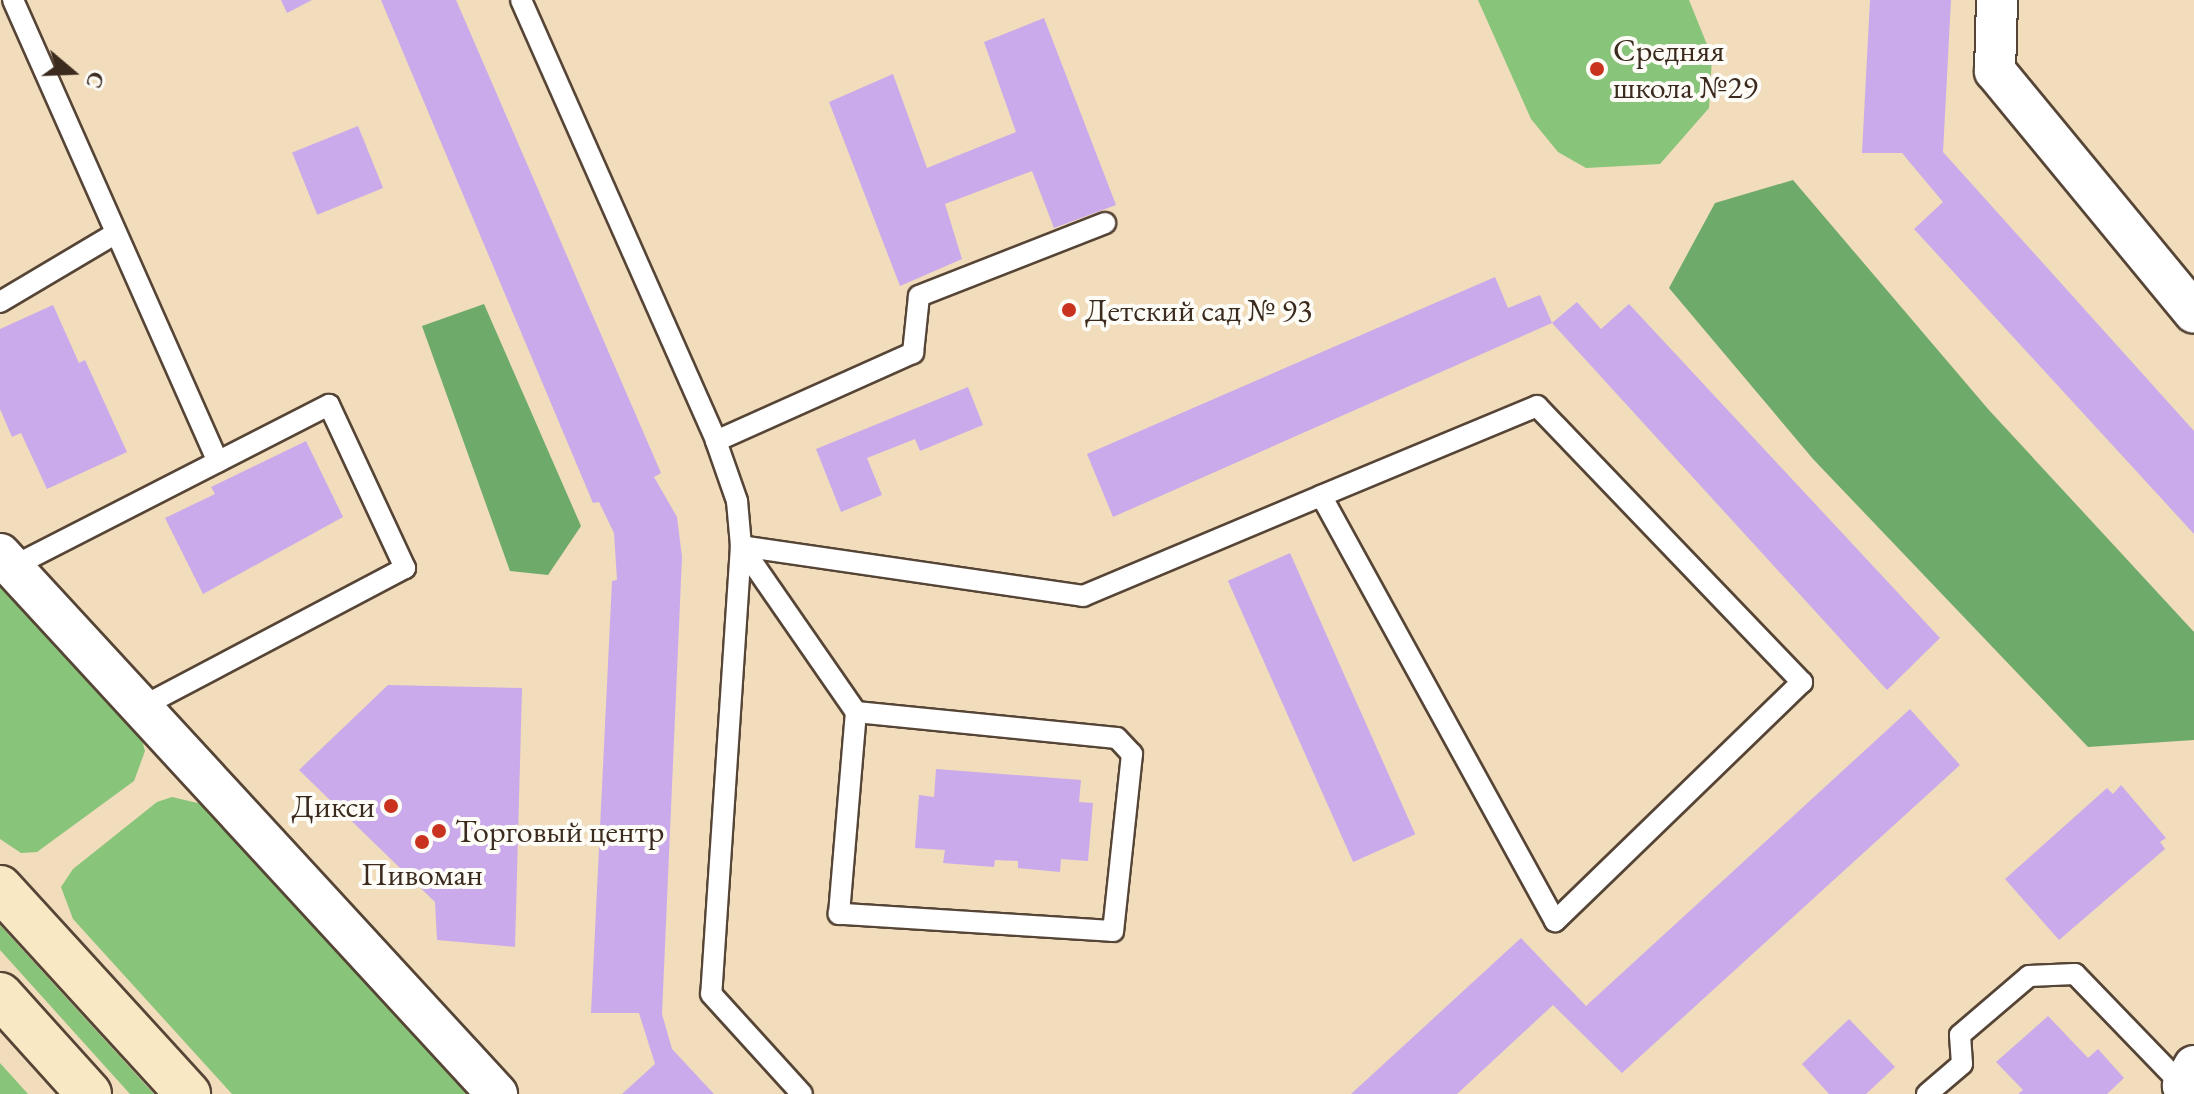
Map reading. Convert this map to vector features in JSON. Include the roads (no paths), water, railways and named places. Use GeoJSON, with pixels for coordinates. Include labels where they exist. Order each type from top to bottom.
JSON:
{"type":"FeatureCollection","features":[{"type":"Feature","properties":{"kind":"main road"},"geometry":{"type":"LineString","coordinates":[[0,888],[188,1094]]}},
{"type":"Feature","properties":{"kind":"main road"},"geometry":{"type":"LineString","coordinates":[[0,995],[89,1094]]}},
{"type":"Feature","properties":{"kind":"street"},"geometry":{"type":"LineString","coordinates":[[1997,0],[1995,71],[2194,312]]}},
{"type":"Feature","properties":{"kind":"street"},"geometry":{"type":"LineString","coordinates":[[6,560],[497,1094]]}},
{"type":"Feature","properties":{"kind":"lane"},"geometry":{"type":"LineString","coordinates":[[13,0],[218,462]]}},
{"type":"Feature","properties":{"kind":"lane"},"geometry":{"type":"LineString","coordinates":[[521,0],[716,441],[737,501],[741,546],[711,994],[802,1094]]}},
{"type":"Feature","properties":{"kind":"lane"},"geometry":{"type":"LineString","coordinates":[[716,441],[913,353],[919,296],[1105,223]]}},
{"type":"Feature","properties":{"kind":"lane"},"geometry":{"type":"LineString","coordinates":[[0,302],[116,233]]}},
{"type":"Feature","properties":{"kind":"lane"},"geometry":{"type":"LineString","coordinates":[[6,560],[218,462],[329,405],[405,568],[141,707]]}},
{"type":"Feature","properties":{"kind":"lane"},"geometry":{"type":"LineString","coordinates":[[741,546],[1083,596],[1321,496],[1537,406],[1802,682],[1555,921],[1321,496]]}},
{"type":"Feature","properties":{"kind":"lane"},"geometry":{"type":"LineString","coordinates":[[741,546],[856,712],[839,914],[1113,931],[1132,754],[1117,738],[856,712]]}},
{"type":"Feature","properties":{"kind":"lane"},"geometry":{"type":"LineString","coordinates":[[1927,1094],[1962,1064],[1960,1035],[2029,976],[2075,974],[2189,1082]]}},
{"type":"Feature","properties":{"kind":"place","name":"Средняя школа №29"},"geometry":{"type":"Point","coordinates":[1597,69]}},
{"type":"Feature","properties":{"kind":"place","name":"Детский сад № 93"},"geometry":{"type":"Point","coordinates":[1069,310]}},
{"type":"Feature","properties":{"kind":"place","name":"Дикси"},"geometry":{"type":"Point","coordinates":[391,806]}},
{"type":"Feature","properties":{"kind":"place","name":"Торговый центр"},"geometry":{"type":"Point","coordinates":[439,831]}},
{"type":"Feature","properties":{"kind":"place","name":"Пивоман"},"geometry":{"type":"Point","coordinates":[422,842]}}]}
